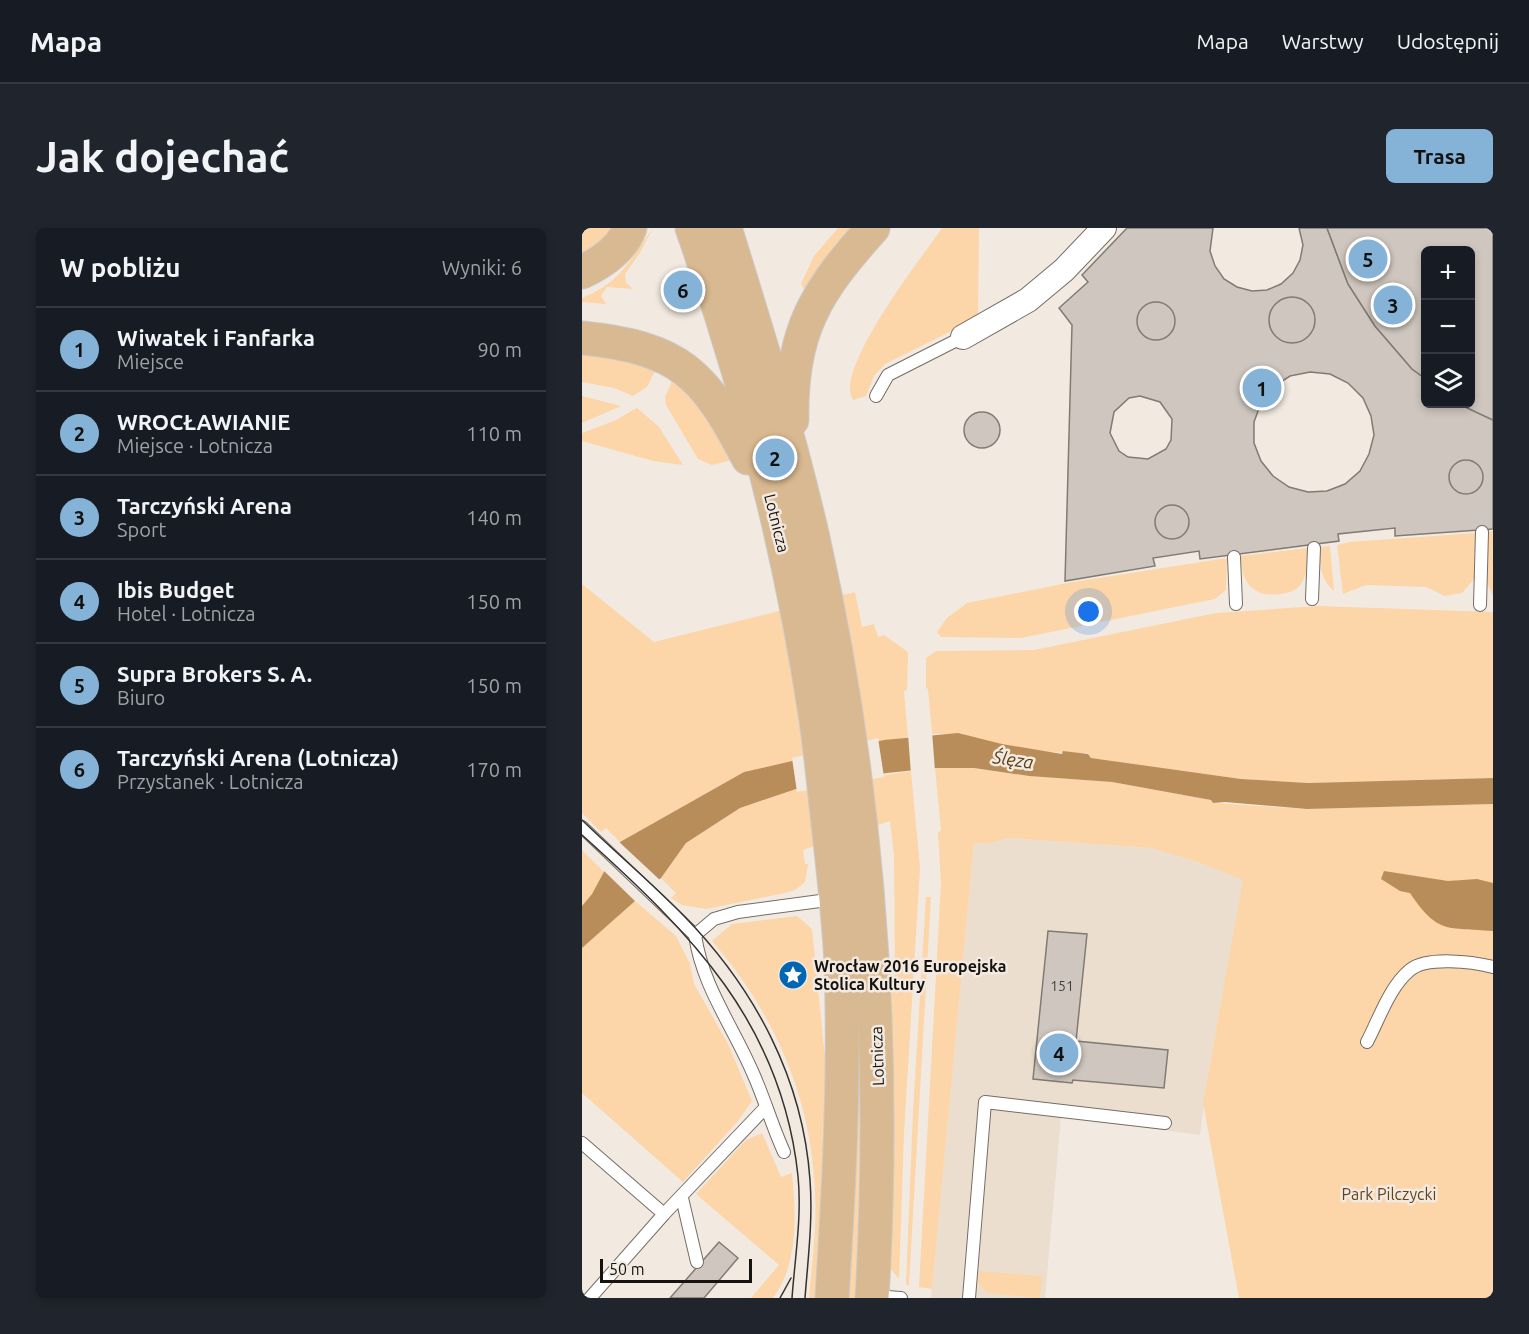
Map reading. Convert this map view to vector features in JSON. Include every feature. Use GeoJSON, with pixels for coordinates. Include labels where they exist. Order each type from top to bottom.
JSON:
{"type":"FeatureCollection","features":[{"type":"Feature","properties":{"kind":"main road"},"geometry":{"type":"LineString","coordinates":[[582,272],[599,264],[623,241],[630,228]]}},
{"type":"Feature","properties":{"kind":"main road","name":"Lotnicza"},"geometry":{"type":"LineString","coordinates":[[692,228],[783,449],[776,513],[811,607]]}},
{"type":"Feature","properties":{"kind":"main road","name":"Lotnicza"},"geometry":{"type":"LineString","coordinates":[[725,228],[783,449],[831,716],[861,815],[875,993],[882,1297]]}},
{"type":"Feature","properties":{"kind":"main road"},"geometry":{"type":"LineString","coordinates":[[783,449],[797,353],[807,318],[817,298],[840,264],[873,228]]}},
{"type":"Feature","properties":{"kind":"main road"},"geometry":{"type":"LineString","coordinates":[[582,338],[642,347],[671,359],[701,382],[720,406],[776,513]]}},
{"type":"Feature","properties":{"kind":"main road","name":"Lotnicza"},"geometry":{"type":"LineString","coordinates":[[831,716],[828,822],[836,899],[843,1059],[841,1157],[832,1298]]}},
{"type":"Feature","properties":{"kind":"street"},"geometry":{"type":"LineString","coordinates":[[963,337],[1028,300],[1064,270],[1104,228]]}},
{"type":"Feature","properties":{"kind":"lane"},"geometry":{"type":"LineString","coordinates":[[876,396],[888,375],[963,337]]}},
{"type":"Feature","properties":{"kind":"lane"},"geometry":{"type":"LineString","coordinates":[[1480,605],[1482,532]]}},
{"type":"Feature","properties":{"kind":"lane"},"geometry":{"type":"LineString","coordinates":[[1312,599],[1314,548]]}},
{"type":"Feature","properties":{"kind":"lane"},"geometry":{"type":"LineString","coordinates":[[1234,557],[1236,604]]}},
{"type":"Feature","properties":{"kind":"lane"},"geometry":{"type":"LineString","coordinates":[[582,827],[695,935],[699,960],[710,989],[736,1036],[784,1152]]}},
{"type":"Feature","properties":{"kind":"lane"},"geometry":{"type":"LineString","coordinates":[[695,935],[714,919],[738,912],[836,899]]}},
{"type":"Feature","properties":{"kind":"lane"},"geometry":{"type":"LineString","coordinates":[[1367,1042],[1399,981],[1412,968],[1440,962],[1477,963],[1493,967]]}},
{"type":"Feature","properties":{"kind":"lane"},"geometry":{"type":"LineString","coordinates":[[969,1298],[985,1102],[1166,1123]]}},
{"type":"Feature","properties":{"kind":"lane"},"geometry":{"type":"LineString","coordinates":[[590,1298],[664,1214],[682,1198],[766,1107]]}},
{"type":"Feature","properties":{"kind":"lane"},"geometry":{"type":"LineString","coordinates":[[582,1143],[664,1214]]}},
{"type":"Feature","properties":{"kind":"lane"},"geometry":{"type":"LineString","coordinates":[[682,1198],[697,1262]]}},
{"type":"Feature","properties":{"kind":"shaded area"},"geometry":{"type":"Polygon","coordinates":[[[1009,838],[1151,848],[1198,862],[1244,880],[1240,904],[1208,1073],[1200,1135],[1061,1117],[1045,1298],[931,1298],[974,843],[987,844],[1009,838]]]}},
{"type":"Feature","properties":{"kind":"green space"},"geometry":{"type":"Polygon","coordinates":[[[582,228],[613,228],[582,258],[582,228]]]}},
{"type":"Feature","properties":{"kind":"green space"},"geometry":{"type":"Polygon","coordinates":[[[653,228],[640,253],[625,274],[626,283],[633,289],[607,287],[601,296],[606,304],[582,302],[582,298],[607,285],[624,269],[653,228]]]}},
{"type":"Feature","properties":{"kind":"green space"},"geometry":{"type":"Polygon","coordinates":[[[838,228],[850,228],[804,289],[801,284],[814,256],[838,228]]]}},
{"type":"Feature","properties":{"kind":"green space"},"geometry":{"type":"Polygon","coordinates":[[[942,228],[979,228],[978,318],[885,364],[874,376],[866,396],[853,400],[850,385],[856,364],[867,340],[900,287],[942,228]]]}},
{"type":"Feature","properties":{"kind":"green space"},"geometry":{"type":"Polygon","coordinates":[[[582,354],[608,356],[656,369],[647,387],[633,396],[614,388],[582,382],[582,354]]]}},
{"type":"Feature","properties":{"kind":"green space"},"geometry":{"type":"Polygon","coordinates":[[[673,379],[688,389],[732,460],[712,465],[698,459],[666,405],[665,397],[673,379]]]}},
{"type":"Feature","properties":{"kind":"green space"},"geometry":{"type":"Polygon","coordinates":[[[582,396],[621,406],[582,423],[582,396]]]}},
{"type":"Feature","properties":{"kind":"green space"},"geometry":{"type":"Polygon","coordinates":[[[637,408],[659,427],[683,465],[653,461],[582,441],[582,433],[614,421],[637,408]]]}},
{"type":"Feature","properties":{"kind":"green space"},"geometry":{"type":"Polygon","coordinates":[[[1493,531],[1493,596],[1487,583],[1488,532],[1493,531]]]}},
{"type":"Feature","properties":{"kind":"green space"},"geometry":{"type":"Polygon","coordinates":[[[1476,533],[1474,579],[1462,593],[1445,596],[1426,587],[1366,585],[1343,594],[1337,545],[1349,542],[1476,533]]]}},
{"type":"Feature","properties":{"kind":"green space"},"geometry":{"type":"Polygon","coordinates":[[[1330,546],[1334,591],[1323,577],[1321,566],[1320,547],[1330,546]]]}},
{"type":"Feature","properties":{"kind":"green space"},"geometry":{"type":"Polygon","coordinates":[[[1307,548],[1305,576],[1294,590],[1271,595],[1256,591],[1246,581],[1241,556],[1307,548]]]}},
{"type":"Feature","properties":{"kind":"green space"},"geometry":{"type":"Polygon","coordinates":[[[1227,558],[1226,590],[1215,599],[1021,638],[941,637],[937,632],[947,618],[967,603],[1067,583],[1227,558]]]}},
{"type":"Feature","properties":{"kind":"green space"},"geometry":{"type":"Polygon","coordinates":[[[582,584],[654,642],[855,592],[862,627],[874,624],[878,637],[884,635],[908,652],[907,690],[904,691],[908,737],[744,772],[620,842],[606,828],[601,832],[582,813],[582,584]]]}},
{"type":"Feature","properties":{"kind":"green space"},"geometry":{"type":"Polygon","coordinates":[[[1318,606],[1493,612],[1493,778],[1308,783],[1241,779],[1091,758],[1088,753],[1044,751],[959,735],[932,734],[928,689],[926,688],[926,658],[936,651],[1034,650],[1216,613],[1318,606]]]}},
{"type":"Feature","properties":{"kind":"green space","name":"Park Pilczycki"},"geometry":{"type":"Polygon","coordinates":[[[935,768],[974,768],[1029,776],[1112,782],[1211,800],[1213,803],[1307,809],[1493,804],[1493,1298],[1239,1298],[1203,1103],[1243,880],[1198,862],[1151,848],[1009,838],[987,844],[974,843],[932,1289],[919,1287],[941,883],[938,832],[941,831],[935,768]]]}},
{"type":"Feature","properties":{"kind":"green space"},"geometry":{"type":"Polygon","coordinates":[[[911,771],[920,868],[904,1133],[899,1279],[888,1266],[891,985],[895,984],[894,856],[890,821],[848,835],[863,1074],[859,1298],[844,1298],[844,836],[803,850],[805,864],[808,864],[805,882],[795,890],[785,893],[706,909],[682,905],[671,898],[676,893],[661,878],[686,843],[740,808],[796,789],[911,771]]]}},
{"type":"Feature","properties":{"kind":"green space"},"geometry":{"type":"Polygon","coordinates":[[[582,850],[604,872],[592,894],[582,906],[582,850]]]}},
{"type":"Feature","properties":{"kind":"green space"},"geometry":{"type":"Polygon","coordinates":[[[926,897],[931,897],[909,1285],[906,1285],[913,1111],[926,897]]]}},
{"type":"Feature","properties":{"kind":"green space"},"geometry":{"type":"Polygon","coordinates":[[[635,901],[676,936],[690,964],[694,984],[728,1044],[752,1101],[738,1121],[683,1182],[582,1093],[582,948],[635,901]]]}},
{"type":"Feature","properties":{"kind":"green space"},"geometry":{"type":"Polygon","coordinates":[[[797,916],[812,929],[828,1087],[819,1298],[809,1298],[815,1232],[815,1193],[806,1124],[797,1091],[786,1058],[754,997],[712,941],[732,924],[797,916]]]}},
{"type":"Feature","properties":{"kind":"green space"},"geometry":{"type":"Polygon","coordinates":[[[762,1133],[781,1177],[792,1173],[794,1238],[788,1269],[773,1298],[751,1298],[779,1265],[696,1194],[746,1140],[762,1133]]]}},
{"type":"Feature","properties":{"kind":"green space"},"geometry":{"type":"Polygon","coordinates":[[[979,1271],[1042,1276],[1040,1298],[987,1293],[978,1283],[979,1271]]]}},
{"type":"Feature","properties":{"kind":"water","name":"Ślęza"},"geometry":{"type":"Polygon","coordinates":[[[958,733],[1002,744],[1062,754],[1063,751],[1088,754],[1091,758],[1241,779],[1308,783],[1493,778],[1493,804],[1307,809],[1213,803],[1211,800],[1112,782],[1029,776],[974,768],[935,768],[887,773],[796,789],[740,808],[686,843],[661,878],[582,948],[582,906],[592,894],[620,842],[744,772],[884,740],[958,733]]]}},
{"type":"Feature","properties":{"kind":"water"},"geometry":{"type":"Polygon","coordinates":[[[1384,871],[1448,881],[1477,879],[1493,883],[1493,931],[1454,928],[1436,922],[1428,916],[1410,893],[1400,891],[1381,879],[1384,871]]]}},
{"type":"Feature","properties":{"kind":"pier"},"geometry":{"type":"Polygon","coordinates":[[[932,731],[935,771],[911,774],[908,734],[932,731]]]}},
{"type":"Feature","properties":{"kind":"pier"},"geometry":{"type":"Polygon","coordinates":[[[878,738],[884,777],[797,792],[792,758],[878,738]]]}},
{"type":"Feature","properties":{"kind":"pier"},"geometry":{"type":"Polygon","coordinates":[[[617,840],[661,881],[637,903],[602,869],[617,840]]]}},
{"type":"Feature","properties":{"kind":"building"},"geometry":{"type":"Polygon","coordinates":[[[1127,228],[1213,228],[1210,251],[1215,266],[1224,279],[1237,287],[1252,291],[1267,290],[1281,284],[1293,273],[1300,260],[1303,245],[1299,228],[1327,228],[1348,284],[1375,326],[1412,369],[1421,375],[1421,408],[1468,408],[1493,420],[1493,529],[1395,536],[1395,528],[1338,534],[1339,541],[1200,559],[1199,551],[1153,558],[1155,566],[1065,581],[1072,325],[1059,308],[1088,282],[1082,275],[1127,228]],[[1310,372],[1290,376],[1273,387],[1261,403],[1254,422],[1254,443],[1261,461],[1273,476],[1289,487],[1308,492],[1327,491],[1345,484],[1360,471],[1369,454],[1374,435],[1371,416],[1363,398],[1348,383],[1330,374],[1310,372]],[[1140,396],[1129,398],[1114,412],[1110,433],[1119,451],[1128,457],[1148,459],[1166,449],[1171,440],[1172,419],[1160,402],[1140,396]]]}},
{"type":"Feature","properties":{"kind":"building"},"geometry":{"type":"Polygon","coordinates":[[[1327,228],[1493,228],[1493,420],[1468,408],[1475,408],[1475,246],[1421,246],[1421,375],[1412,369],[1375,326],[1348,284],[1327,228]]]}},
{"type":"Feature","properties":{"kind":"building"},"geometry":{"type":"Polygon","coordinates":[[[1292,297],[1308,304],[1315,320],[1308,336],[1292,343],[1276,336],[1269,320],[1276,304],[1292,297]]]}},
{"type":"Feature","properties":{"kind":"building"},"geometry":{"type":"Polygon","coordinates":[[[1156,302],[1169,308],[1175,321],[1169,334],[1156,340],[1143,334],[1137,321],[1143,308],[1156,302]]]}},
{"type":"Feature","properties":{"kind":"building"},"geometry":{"type":"Polygon","coordinates":[[[982,412],[995,417],[1000,430],[995,443],[982,448],[969,443],[964,430],[969,417],[982,412]]]}},
{"type":"Feature","properties":{"kind":"building"},"geometry":{"type":"Polygon","coordinates":[[[1466,460],[1478,465],[1483,477],[1478,489],[1466,494],[1454,489],[1449,477],[1454,465],[1466,460]]]}},
{"type":"Feature","properties":{"kind":"building"},"geometry":{"type":"Polygon","coordinates":[[[1172,505],[1184,510],[1189,522],[1184,534],[1172,539],[1160,534],[1155,522],[1160,510],[1172,505]]]}},
{"type":"Feature","properties":{"kind":"building"},"geometry":{"type":"Polygon","coordinates":[[[1048,931],[1087,934],[1076,1041],[1168,1050],[1164,1088],[1033,1079],[1048,931]]]}},
{"type":"Feature","properties":{"kind":"building"},"geometry":{"type":"Polygon","coordinates":[[[719,1242],[738,1258],[704,1298],[670,1298],[719,1242]]]}},
{"type":"Feature","properties":{"kind":"tram line"},"geometry":{"type":"LineString","coordinates":[[582,820],[672,904],[710,945],[733,974],[771,1038],[786,1071],[797,1106],[810,1180],[810,1239],[805,1298]]}},
{"type":"Feature","properties":{"kind":"tram line"},"geometry":{"type":"LineString","coordinates":[[582,835],[622,871],[694,945],[724,984],[751,1026],[773,1072],[789,1121],[798,1176],[799,1221],[792,1298]]}},
{"type":"Feature","properties":{"kind":"tram line"},"geometry":{"type":"LineString","coordinates":[[780,1298],[791,1278]]}},
{"type":"Feature","properties":{"kind":"place","name":"Supra Brokers S. A."},"geometry":{"type":"Point","coordinates":[1368,259]}},
{"type":"Feature","properties":{"kind":"place","name":"Tarczyński Arena (Lotnicza)"},"geometry":{"type":"Point","coordinates":[683,290]}},
{"type":"Feature","properties":{"kind":"place","name":"Tarczyński Arena"},"geometry":{"type":"Point","coordinates":[1393,305]}},
{"type":"Feature","properties":{"kind":"place","name":"Wiwatek i Fanfarka"},"geometry":{"type":"Point","coordinates":[1262,388]}},
{"type":"Feature","properties":{"kind":"place","name":"WROCŁAWIANIE"},"geometry":{"type":"Point","coordinates":[775,458]}},
{"type":"Feature","properties":{"kind":"place","name":"Wrocław 2016 Europejska Stolica Kultury"},"geometry":{"type":"Point","coordinates":[793,975]}},
{"type":"Feature","properties":{"kind":"place","name":"Ibis Budget"},"geometry":{"type":"Point","coordinates":[1059,1053]}}]}
